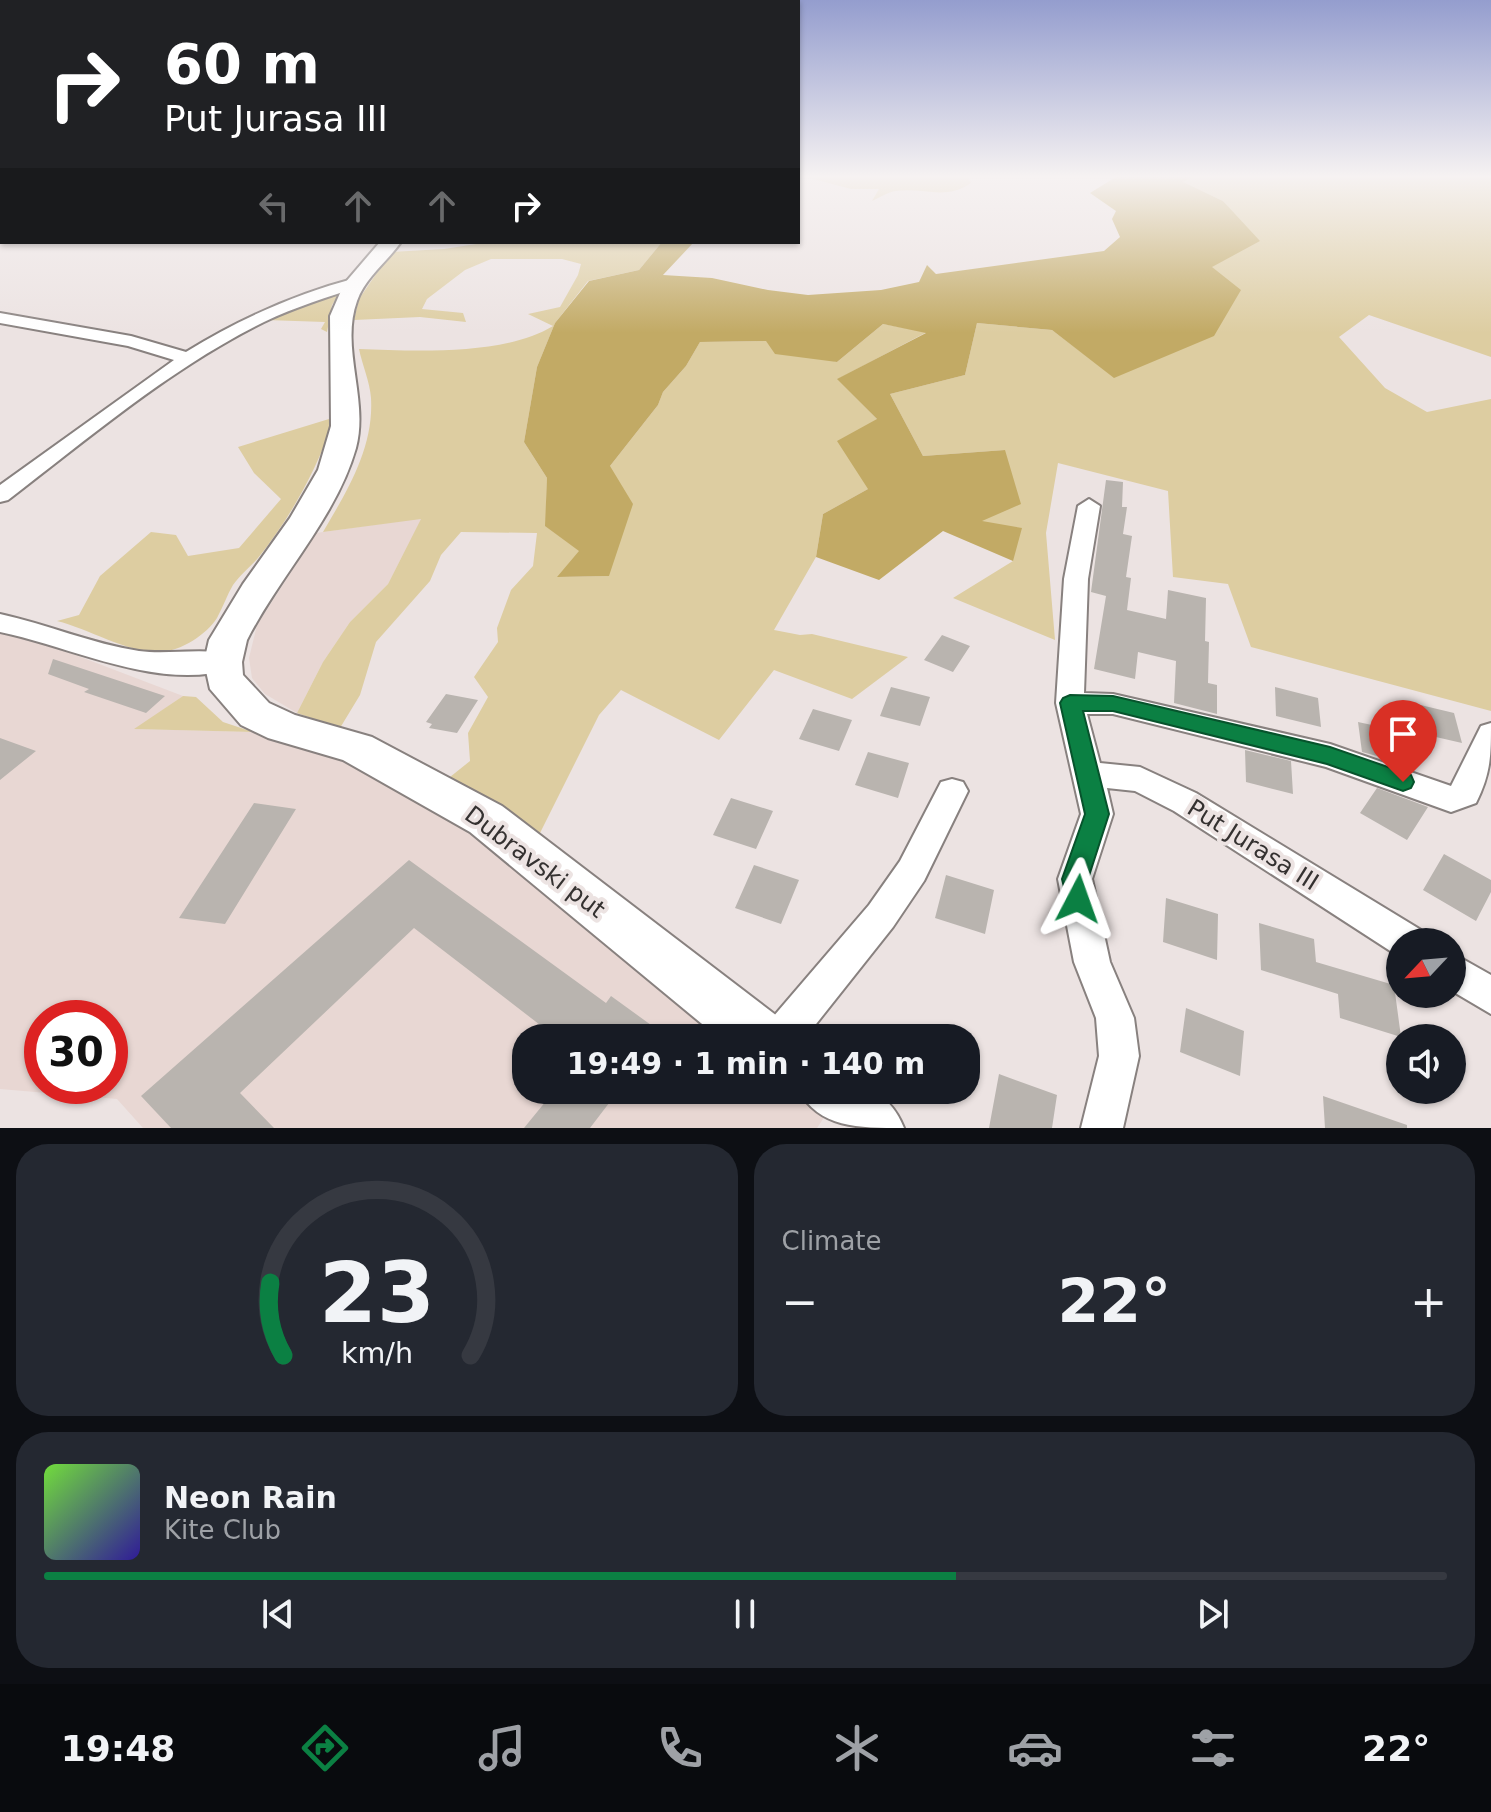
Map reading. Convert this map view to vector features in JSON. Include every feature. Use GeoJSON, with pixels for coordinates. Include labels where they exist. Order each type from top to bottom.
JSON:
{"type":"FeatureCollection","features":[{"type":"Feature","properties":{"kind":"main road"},"geometry":{"type":"LineString","coordinates":[[223,662],[235,624],[327,484],[342,446],[348,409],[340,321],[356,283],[389,244]]}},
{"type":"Feature","properties":{"kind":"main road","name":"Dubravski put"},"geometry":{"type":"LineString","coordinates":[[223,662],[230,689],[255,714],[283,727],[357,748],[486,819],[744,1024]]}},
{"type":"Feature","properties":{"kind":"main road"},"geometry":{"type":"LineString","coordinates":[[845,1104],[875,1128]]}},
{"type":"Feature","properties":{"kind":"street"},"geometry":{"type":"LineString","coordinates":[[0,495],[187,358],[266,314],[320,291],[356,283]]}},
{"type":"Feature","properties":{"kind":"street"},"geometry":{"type":"LineString","coordinates":[[0,318],[119,338],[187,358]]}},
{"type":"Feature","properties":{"kind":"street"},"geometry":{"type":"LineString","coordinates":[[1089,506],[1076,579],[1070,703],[1097,814],[1075,879],[1092,962],[1115,1018],[1119,1056],[1102,1128]]}},
{"type":"Feature","properties":{"kind":"street"},"geometry":{"type":"LineString","coordinates":[[0,623],[42,631],[126,657],[171,664],[223,662]]}},
{"type":"Feature","properties":{"kind":"street"},"geometry":{"type":"LineString","coordinates":[[1070,703],[1113,704],[1330,756],[1451,799],[1465,794],[1491,734]]}},
{"type":"Feature","properties":{"kind":"street","name":"Put Jurasa III"},"geometry":{"type":"LineString","coordinates":[[1088,774],[1140,779],[1185,802],[1386,928]]}},
{"type":"Feature","properties":{"kind":"street"},"geometry":{"type":"LineString","coordinates":[[792,1024],[881,916],[912,871],[952,791]]}},
{"type":"Feature","properties":{"kind":"street"},"geometry":{"type":"LineString","coordinates":[[1466,979],[1491,996]]}},
{"type":"Feature","properties":{"kind":"shaded area"},"geometry":{"type":"Polygon","coordinates":[[[1116,228],[1248,228],[1260,241],[1212,267],[1241,290],[1214,336],[1114,378],[1052,330],[977,323],[965,375],[890,394],[923,456],[1005,450],[1021,504],[982,521],[1022,528],[1013,561],[943,531],[879,580],[816,557],[823,514],[868,489],[837,441],[877,419],[837,379],[926,333],[883,324],[837,362],[775,354],[766,341],[700,342],[686,366],[663,392],[658,405],[610,466],[633,504],[609,576],[557,577],[579,551],[545,526],[547,478],[524,442],[537,367],[555,323],[589,281],[639,270],[660,244],[692,244],[663,275],[712,278],[808,295],[881,290],[919,282],[927,265],[936,274],[1104,251],[1120,237],[1116,228]]]}},
{"type":"Feature","properties":{"kind":"shaded area"},"geometry":{"type":"Polygon","coordinates":[[[1232,228],[1491,228],[1491,357],[1369,315],[1339,337],[1385,388],[1427,412],[1491,399],[1491,711],[1251,647],[1228,584],[1173,577],[1168,491],[1058,463],[1046,533],[1055,640],[953,598],[1013,561],[981,521],[1005,450],[923,456],[890,394],[965,375],[977,323],[1052,330],[1114,377],[1212,267],[1232,228]]]}},
{"type":"Feature","properties":{"kind":"shaded area"},"geometry":{"type":"Polygon","coordinates":[[[476,244],[660,244],[639,270],[588,281],[555,323],[537,367],[524,442],[547,478],[546,526],[580,551],[559,577],[609,576],[610,466],[658,405],[663,392],[686,366],[700,342],[766,341],[837,362],[883,324],[927,332],[838,379],[877,419],[868,489],[823,514],[816,557],[774,630],[812,634],[908,657],[852,699],[774,670],[719,740],[621,690],[599,715],[540,833],[450,777],[470,761],[468,733],[488,697],[474,677],[498,642],[497,628],[511,590],[533,566],[537,533],[461,532],[441,555],[430,581],[376,642],[360,695],[340,728],[297,713],[323,662],[350,622],[388,584],[421,519],[323,532],[357,468],[368,434],[371,398],[359,349],[459,350],[510,343],[533,336],[553,326],[528,314],[560,307],[581,264],[562,259],[491,259],[465,270],[427,299],[422,309],[463,313],[466,322],[420,317],[354,320],[359,299],[391,252],[476,244]]]}},
{"type":"Feature","properties":{"kind":"shaded area"},"geometry":{"type":"Polygon","coordinates":[[[335,292],[339,294],[332,305],[327,332],[321,329],[325,322],[266,320],[335,292]]]}},
{"type":"Feature","properties":{"kind":"shaded area"},"geometry":{"type":"Polygon","coordinates":[[[329,419],[332,425],[325,443],[291,511],[270,543],[233,585],[213,624],[200,636],[177,649],[149,652],[57,621],[79,615],[100,576],[151,532],[176,535],[188,556],[239,548],[281,499],[254,473],[238,447],[329,419]]]}},
{"type":"Feature","properties":{"kind":"shaded area"},"geometry":{"type":"Polygon","coordinates":[[[422,518],[388,584],[350,622],[323,662],[297,713],[265,694],[252,678],[249,658],[257,625],[316,533],[422,518]]]}},
{"type":"Feature","properties":{"kind":"shaded area"},"geometry":{"type":"Polygon","coordinates":[[[0,631],[23,635],[183,696],[136,729],[253,732],[333,752],[460,820],[715,1024],[512,1024],[512,1104],[816,1104],[827,1113],[817,1128],[143,1128],[121,1104],[128,1104],[128,1000],[24,1000],[24,1091],[0,1089],[0,631]]]}},
{"type":"Feature","properties":{"kind":"shaded area"},"geometry":{"type":"Polygon","coordinates":[[[183,696],[196,697],[223,722],[253,732],[134,729],[183,696]]]}},
{"type":"Feature","properties":{"kind":"building"},"geometry":{"type":"Polygon","coordinates":[[[1106,480],[1123,482],[1122,507],[1127,507],[1123,534],[1132,536],[1126,577],[1131,578],[1127,610],[1166,619],[1168,590],[1206,598],[1208,683],[1217,685],[1217,714],[1174,703],[1176,661],[1138,652],[1135,679],[1094,669],[1106,596],[1091,592],[1106,480]]]}},
{"type":"Feature","properties":{"kind":"building"},"geometry":{"type":"Polygon","coordinates":[[[942,635],[970,646],[953,672],[924,660],[942,635]]]}},
{"type":"Feature","properties":{"kind":"building"},"geometry":{"type":"Polygon","coordinates":[[[53,659],[165,696],[146,713],[84,692],[89,689],[48,674],[53,659]]]}},
{"type":"Feature","properties":{"kind":"building"},"geometry":{"type":"Polygon","coordinates":[[[891,687],[930,697],[920,726],[880,716],[891,687]]]}},
{"type":"Feature","properties":{"kind":"building"},"geometry":{"type":"Polygon","coordinates":[[[1275,687],[1318,698],[1321,727],[1276,716],[1275,687]]]}},
{"type":"Feature","properties":{"kind":"building"},"geometry":{"type":"Polygon","coordinates":[[[446,694],[478,700],[457,733],[429,728],[432,724],[426,722],[446,694]]]}},
{"type":"Feature","properties":{"kind":"building"},"geometry":{"type":"Polygon","coordinates":[[[1408,702],[1454,713],[1462,743],[1414,732],[1408,702]]]}},
{"type":"Feature","properties":{"kind":"building"},"geometry":{"type":"Polygon","coordinates":[[[813,709],[852,720],[839,751],[799,739],[813,709]]]}},
{"type":"Feature","properties":{"kind":"building"},"geometry":{"type":"Polygon","coordinates":[[[1358,722],[1404,732],[1410,765],[1362,752],[1358,722]]]}},
{"type":"Feature","properties":{"kind":"building"},"geometry":{"type":"Polygon","coordinates":[[[0,738],[36,751],[0,780],[0,738]]]}},
{"type":"Feature","properties":{"kind":"building"},"geometry":{"type":"Polygon","coordinates":[[[1245,750],[1291,761],[1293,794],[1246,782],[1245,750]]]}},
{"type":"Feature","properties":{"kind":"building"},"geometry":{"type":"Polygon","coordinates":[[[868,752],[909,763],[898,798],[855,785],[868,752]]]}},
{"type":"Feature","properties":{"kind":"building"},"geometry":{"type":"Polygon","coordinates":[[[1377,788],[1428,807],[1407,840],[1360,813],[1377,788]]]}},
{"type":"Feature","properties":{"kind":"building"},"geometry":{"type":"Polygon","coordinates":[[[731,798],[773,811],[756,849],[713,835],[731,798]]]}},
{"type":"Feature","properties":{"kind":"building"},"geometry":{"type":"Polygon","coordinates":[[[254,803],[296,809],[225,924],[179,918],[254,803]]]}},
{"type":"Feature","properties":{"kind":"building"},"geometry":{"type":"Polygon","coordinates":[[[1444,854],[1491,880],[1491,892],[1476,921],[1423,890],[1444,854]]]}},
{"type":"Feature","properties":{"kind":"building"},"geometry":{"type":"Polygon","coordinates":[[[409,860],[606,1003],[611,996],[650,1024],[539,1024],[414,928],[240,1093],[274,1128],[171,1128],[141,1096],[409,860]]]}},
{"type":"Feature","properties":{"kind":"building"},"geometry":{"type":"Polygon","coordinates":[[[754,865],[799,880],[781,924],[735,908],[754,865]]]}},
{"type":"Feature","properties":{"kind":"building"},"geometry":{"type":"Polygon","coordinates":[[[946,875],[994,890],[985,934],[935,918],[946,875]]]}},
{"type":"Feature","properties":{"kind":"building"},"geometry":{"type":"Polygon","coordinates":[[[1166,898],[1218,914],[1217,960],[1163,942],[1166,898]]]}},
{"type":"Feature","properties":{"kind":"building"},"geometry":{"type":"Polygon","coordinates":[[[1259,923],[1314,939],[1316,962],[1386,983],[1386,1008],[1397,1008],[1399,1024],[1386,1024],[1386,1032],[1340,1018],[1338,994],[1261,970],[1259,923]]]}},
{"type":"Feature","properties":{"kind":"building"},"geometry":{"type":"Polygon","coordinates":[[[1186,1008],[1244,1031],[1240,1076],[1180,1052],[1186,1008]]]}},
{"type":"Feature","properties":{"kind":"building"},"geometry":{"type":"Polygon","coordinates":[[[999,1074],[1057,1095],[1052,1128],[989,1128],[999,1074]]]}},
{"type":"Feature","properties":{"kind":"building"},"geometry":{"type":"Polygon","coordinates":[[[1323,1096],[1407,1125],[1407,1128],[1325,1128],[1323,1096]]]}},
{"type":"Feature","properties":{"kind":"building"},"geometry":{"type":"Polygon","coordinates":[[[544,1104],[608,1104],[590,1128],[524,1128],[544,1104]]]}},
{"type":"Feature","properties":{"kind":"route"},"geometry":{"type":"LineString","coordinates":[[1078,899],[1075,879],[1097,814],[1070,703],[1113,704],[1330,756],[1403,782]]}}]}
